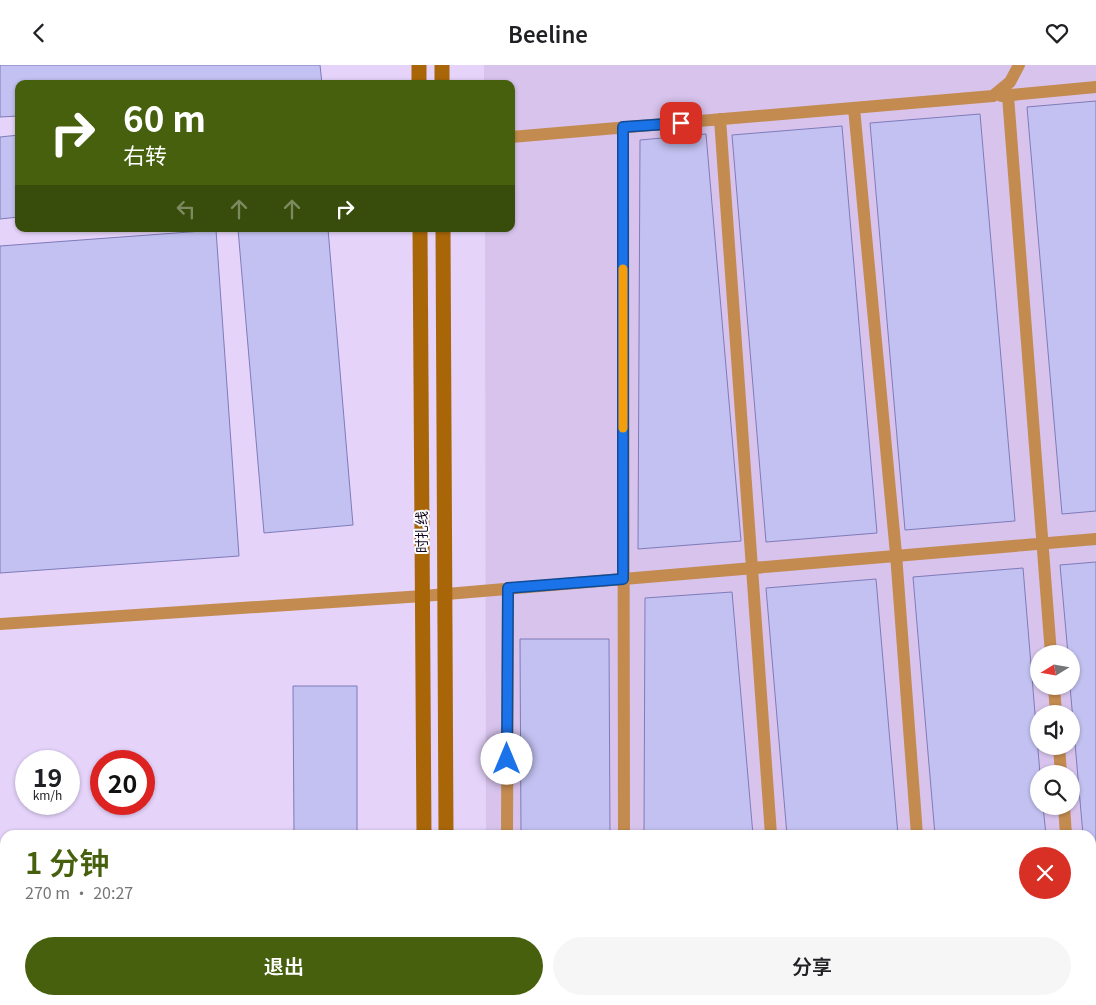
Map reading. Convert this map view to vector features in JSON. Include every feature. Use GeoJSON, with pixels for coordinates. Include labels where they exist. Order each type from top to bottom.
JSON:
{"type":"FeatureCollection","features":[{"type":"Feature","properties":{"kind":"main road"},"geometry":{"type":"LineString","coordinates":[[419,65],[419,80]]}},
{"type":"Feature","properties":{"kind":"main road"},"geometry":{"type":"LineString","coordinates":[[442,65],[442,80]]}},
{"type":"Feature","properties":{"kind":"main road","name":"时扎线"},"geometry":{"type":"LineString","coordinates":[[420,232],[424,830]]}},
{"type":"Feature","properties":{"kind":"main road","name":"时扎线"},"geometry":{"type":"LineString","coordinates":[[443,232],[446,830]]}},
{"type":"Feature","properties":{"kind":"lane"},"geometry":{"type":"LineString","coordinates":[[993,96],[1010,82],[1019,65]]}},
{"type":"Feature","properties":{"kind":"lane"},"geometry":{"type":"LineString","coordinates":[[515,137],[1096,87]]}},
{"type":"Feature","properties":{"kind":"lane"},"geometry":{"type":"LineString","coordinates":[[1008,96],[1050,645]]}},
{"type":"Feature","properties":{"kind":"lane"},"geometry":{"type":"LineString","coordinates":[[854,108],[896,554],[917,830]]}},
{"type":"Feature","properties":{"kind":"lane"},"geometry":{"type":"LineString","coordinates":[[720,119],[771,830]]}},
{"type":"Feature","properties":{"kind":"lane"},"geometry":{"type":"LineString","coordinates":[[623,127],[624,830]]}},
{"type":"Feature","properties":{"kind":"lane"},"geometry":{"type":"LineString","coordinates":[[0,624],[423,596],[896,554],[1096,539]]}},
{"type":"Feature","properties":{"kind":"lane"},"geometry":{"type":"LineString","coordinates":[[507,830],[508,588]]}},
{"type":"Feature","properties":{"kind":"lane"},"geometry":{"type":"LineString","coordinates":[[1065,815],[1066,830]]}},
{"type":"Feature","properties":{"kind":"shaded area"},"geometry":{"type":"Polygon","coordinates":[[[484,65],[1096,65],[1096,830],[486,830],[485,232],[515,232],[515,80],[484,80],[484,65]]]}},
{"type":"Feature","properties":{"kind":"building"},"geometry":{"type":"Polygon","coordinates":[[[0,65],[320,65],[322,80],[15,80],[15,116],[0,117],[0,65]]]}},
{"type":"Feature","properties":{"kind":"building"},"geometry":{"type":"Polygon","coordinates":[[[1096,101],[1096,511],[1062,514],[1027,107],[1096,101]]]}},
{"type":"Feature","properties":{"kind":"building"},"geometry":{"type":"Polygon","coordinates":[[[980,114],[1015,521],[905,530],[870,123],[980,114]]]}},
{"type":"Feature","properties":{"kind":"building"},"geometry":{"type":"Polygon","coordinates":[[[842,126],[877,533],[766,542],[732,135],[842,126]]]}},
{"type":"Feature","properties":{"kind":"building"},"geometry":{"type":"Polygon","coordinates":[[[706,134],[741,541],[638,549],[640,140],[706,134]]]}},
{"type":"Feature","properties":{"kind":"building"},"geometry":{"type":"Polygon","coordinates":[[[15,135],[15,217],[0,219],[0,137],[15,135]]]}},
{"type":"Feature","properties":{"kind":"building"},"geometry":{"type":"Polygon","coordinates":[[[189,232],[216,232],[239,556],[0,573],[0,246],[189,232]]]}},
{"type":"Feature","properties":{"kind":"building"},"geometry":{"type":"Polygon","coordinates":[[[238,232],[328,232],[353,525],[264,533],[238,232]]]}},
{"type":"Feature","properties":{"kind":"building"},"geometry":{"type":"Polygon","coordinates":[[[1096,562],[1096,830],[1083,830],[1080,765],[1077,765],[1076,755],[1080,755],[1080,705],[1072,705],[1071,695],[1080,695],[1080,645],[1067,645],[1060,565],[1096,562]]]}},
{"type":"Feature","properties":{"kind":"building"},"geometry":{"type":"Polygon","coordinates":[[[1023,568],[1030,653],[1030,695],[1033,695],[1034,705],[1030,705],[1030,755],[1038,755],[1039,765],[1030,765],[1030,815],[1044,815],[1045,830],[935,830],[913,577],[1023,568]]]}},
{"type":"Feature","properties":{"kind":"building"},"geometry":{"type":"Polygon","coordinates":[[[876,579],[898,830],[787,830],[766,588],[876,579]]]}},
{"type":"Feature","properties":{"kind":"building"},"geometry":{"type":"Polygon","coordinates":[[[732,592],[753,830],[644,830],[645,598],[732,592]]]}},
{"type":"Feature","properties":{"kind":"building"},"geometry":{"type":"Polygon","coordinates":[[[520,639],[609,639],[610,830],[521,830],[520,639]]]}},
{"type":"Feature","properties":{"kind":"building"},"geometry":{"type":"Polygon","coordinates":[[[293,686],[357,686],[357,830],[294,830],[293,686]]]}},
{"type":"Feature","properties":{"kind":"slow traffic"},"geometry":{"type":"LineString","coordinates":[[623,269],[623,428]]}},
{"type":"Feature","properties":{"kind":"route"},"geometry":{"type":"LineString","coordinates":[[507,759],[508,588],[623,579],[623,127],[681,123]]}}]}
